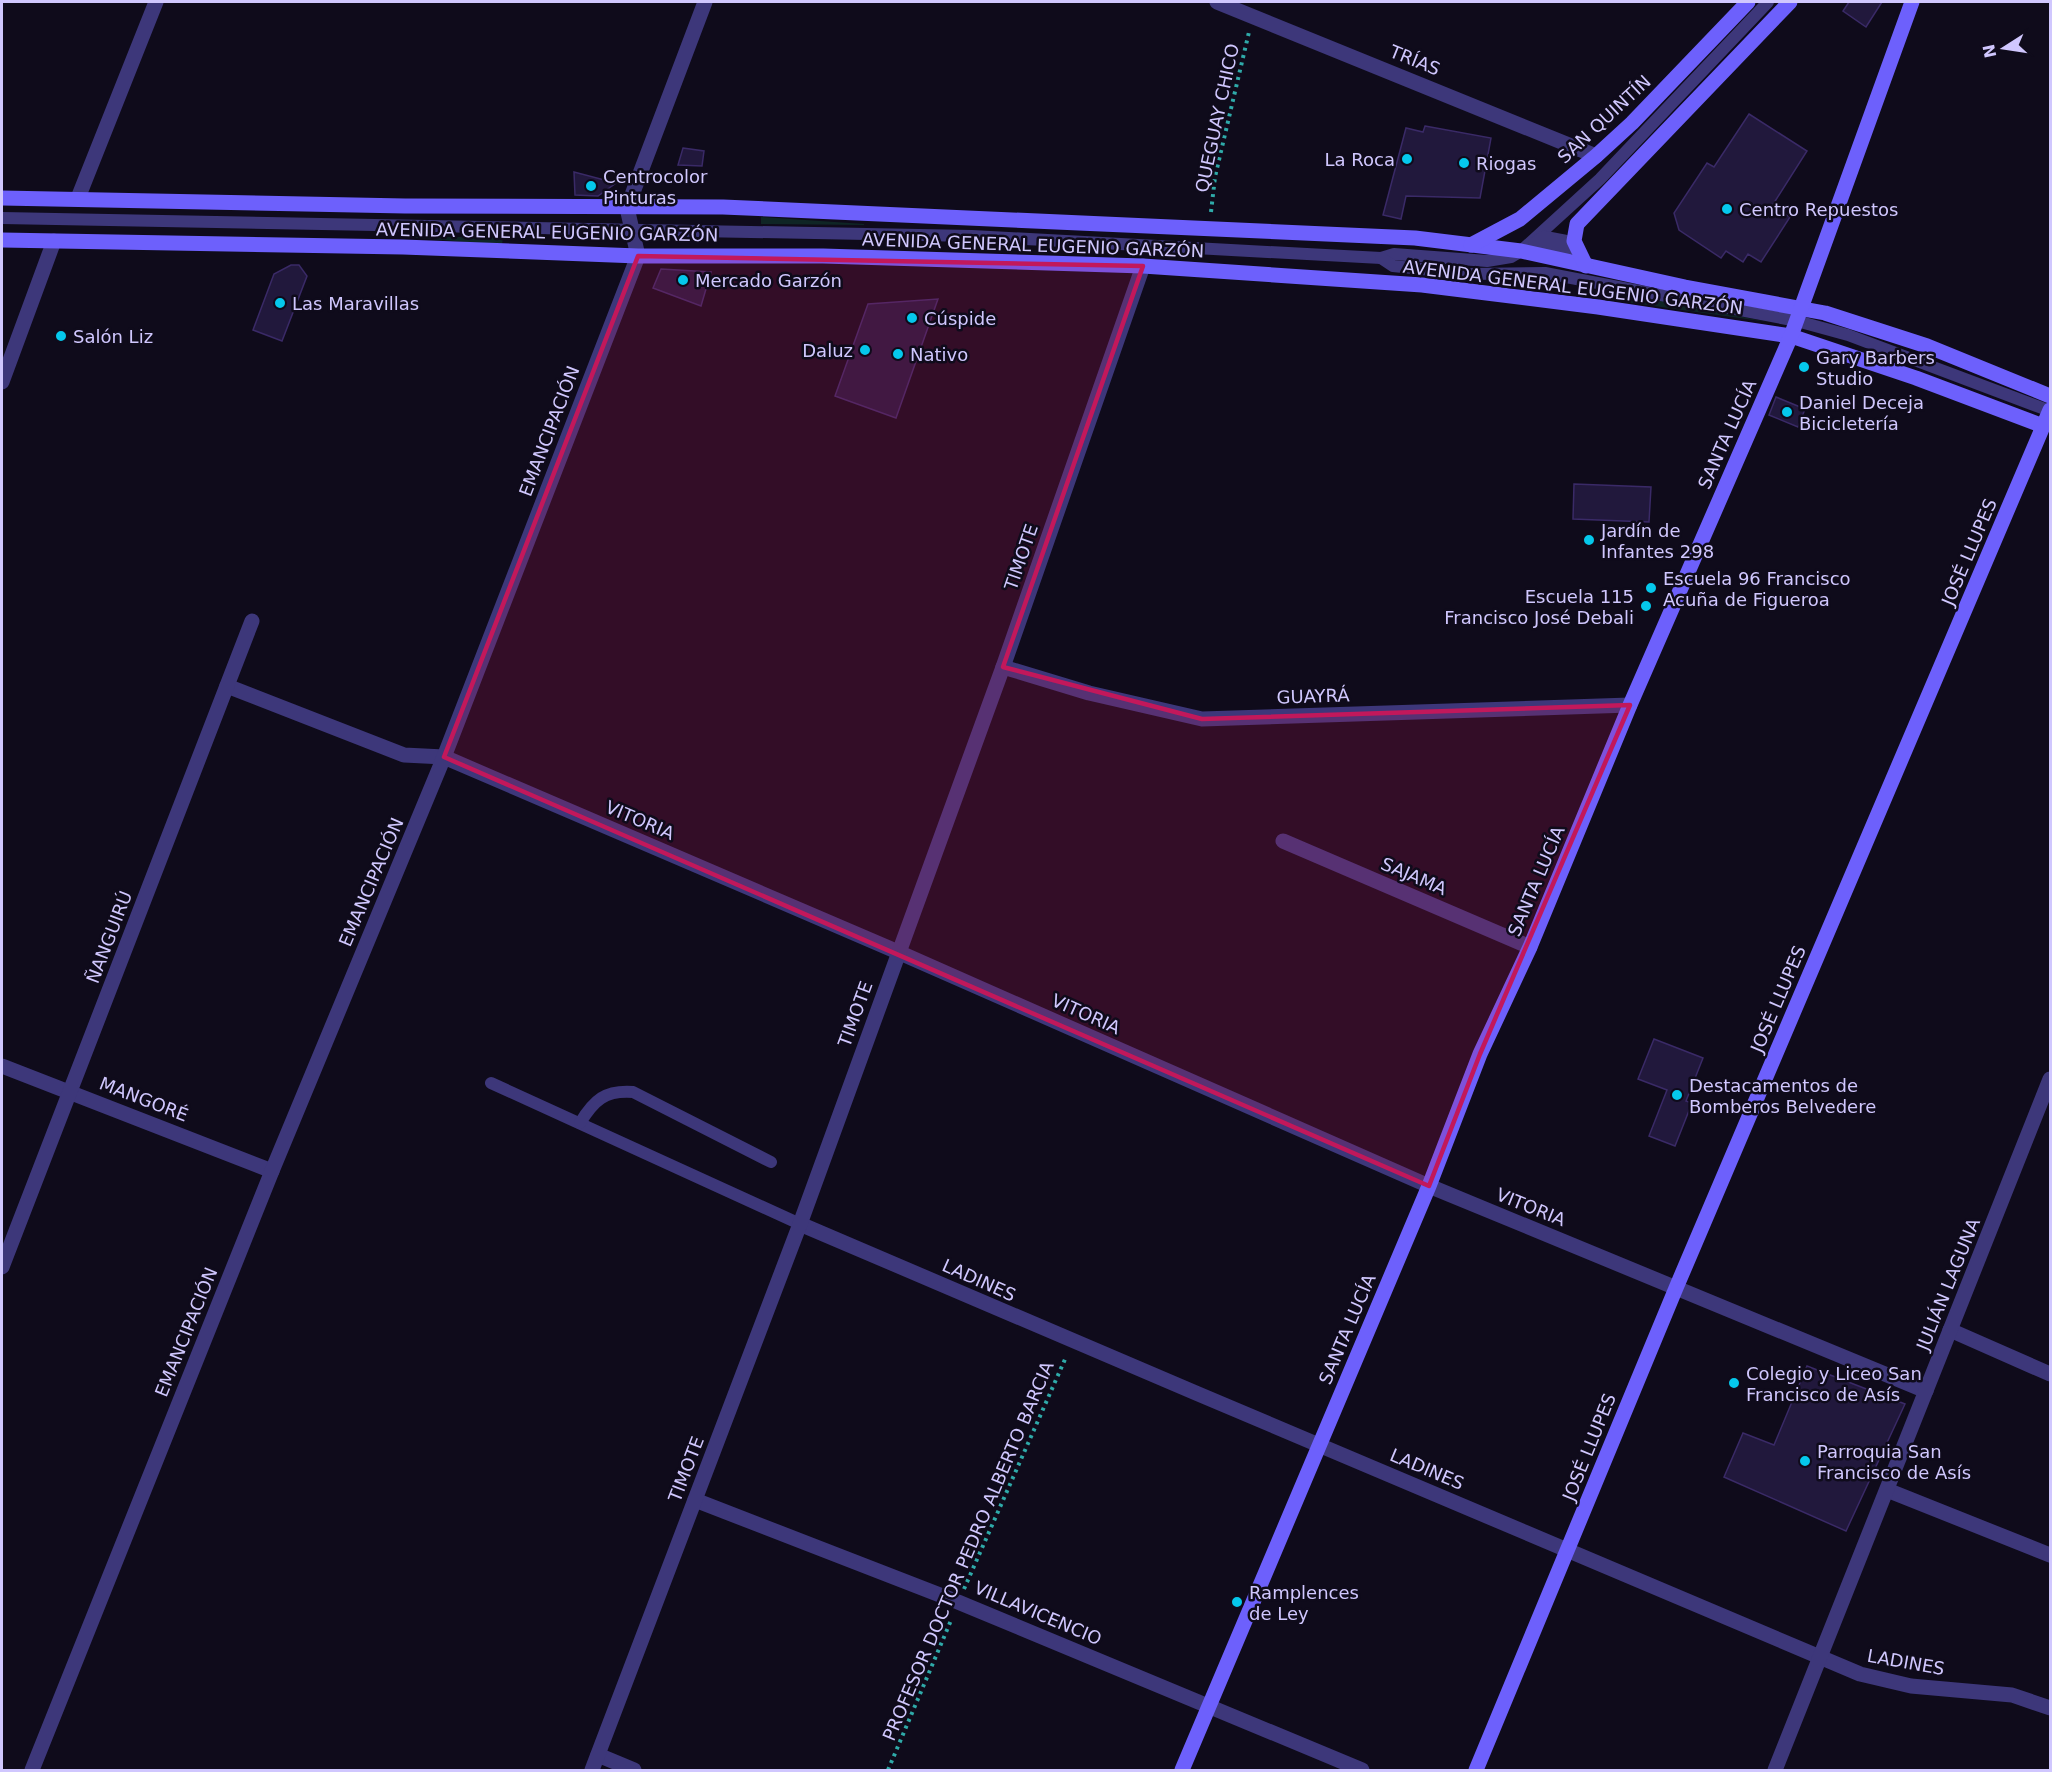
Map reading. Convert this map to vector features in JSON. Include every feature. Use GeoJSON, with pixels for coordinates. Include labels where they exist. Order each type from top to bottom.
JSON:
{"type":"FeatureCollection","features":[{"type":"Feature","properties":{"kind":"main road","name":"SAN QUINTÍN"},"geometry":{"type":"LineString","coordinates":[[1471,245],[1520,219],[1596,156],[1632,123],[1748,2]]}},
{"type":"Feature","properties":{"kind":"main road"},"geometry":{"type":"LineString","coordinates":[[1586,266],[1574,241],[1577,224],[1790,2]]}},
{"type":"Feature","properties":{"kind":"main road","name":"SANTA LUCÍA"},"geometry":{"type":"LineString","coordinates":[[1182,1770],[1429,1186],[1480,1053],[1530,946],[1630,705],[1791,336],[1912,2]]}},
{"type":"Feature","properties":{"kind":"main road","name":"AVENIDA GENERAL EUGENIO GARZÓN"},"geometry":{"type":"LineString","coordinates":[[2,198],[627,208],[723,207],[1414,238],[1521,251],[1799,315],[1851,320],[1927,346],[2050,396]]}},
{"type":"Feature","properties":{"kind":"main road","name":"AVENIDA GENERAL EUGENIO GARZÓN"},"geometry":{"type":"LineString","coordinates":[[2,240],[391,247],[638,255],[823,256],[1143,266],[1462,289],[1791,336],[1916,378],[2047,428]]}},
{"type":"Feature","properties":{"kind":"main road","name":"JOSÉ LLUPES"},"geometry":{"type":"LineString","coordinates":[[1476,1770],[1676,1288],[2047,428],[2050,410]]}},
{"type":"Feature","properties":{"kind":"street"},"geometry":{"type":"LineString","coordinates":[[78,198],[156,2]]}},
{"type":"Feature","properties":{"kind":"street"},"geometry":{"type":"LineString","coordinates":[[638,255],[627,208],[705,2]]}},
{"type":"Feature","properties":{"kind":"street","name":"TRÍAS"},"geometry":{"type":"LineString","coordinates":[[1217,2],[1254,14],[1596,156]]}},
{"type":"Feature","properties":{"kind":"street"},"geometry":{"type":"LineString","coordinates":[[2,382],[54,241]]}},
{"type":"Feature","properties":{"kind":"street","name":"EMANCIPACIÓN"},"geometry":{"type":"LineString","coordinates":[[32,1770],[272,1171],[444,757],[638,255]]}},
{"type":"Feature","properties":{"kind":"street","name":"TIMOTE"},"geometry":{"type":"LineString","coordinates":[[592,1770],[800,1224],[1003,667],[1143,266]]}},
{"type":"Feature","properties":{"kind":"street","name":"ÑANGUIRÚ"},"geometry":{"type":"LineString","coordinates":[[2,1267],[252,621]]}},
{"type":"Feature","properties":{"kind":"street","name":"GUAYRÁ"},"geometry":{"type":"LineString","coordinates":[[1003,667],[1089,693],[1202,719],[1630,705]]}},
{"type":"Feature","properties":{"kind":"street","name":"VITORIA"},"geometry":{"type":"LineString","coordinates":[[227,686],[404,755],[444,757],[898,952],[1429,1186],[1926,1392]]}},
{"type":"Feature","properties":{"kind":"street","name":"SAJAMA"},"geometry":{"type":"LineString","coordinates":[[1282,841],[1530,946]]}},
{"type":"Feature","properties":{"kind":"street","name":"MANGORÉ"},"geometry":{"type":"LineString","coordinates":[[2,1066],[272,1171]]}},
{"type":"Feature","properties":{"kind":"street","name":"JULIÁN LAGUNA"},"geometry":{"type":"LineString","coordinates":[[1775,1770],[2050,1079]]}},
{"type":"Feature","properties":{"kind":"street","name":"LADINES"},"geometry":{"type":"LineString","coordinates":[[800,1224],[1073,1342],[1860,1674],[1886,1681],[2012,1695],[2050,1708]]}},
{"type":"Feature","properties":{"kind":"street"},"geometry":{"type":"LineString","coordinates":[[1950,1330],[2050,1374]]}},
{"type":"Feature","properties":{"kind":"street"},"geometry":{"type":"LineString","coordinates":[[1887,1490],[2050,1555]]}},
{"type":"Feature","properties":{"kind":"street","name":"VILLAVICENCIO"},"geometry":{"type":"LineString","coordinates":[[695,1500],[958,1602],[1362,1770]]}},
{"type":"Feature","properties":{"kind":"street"},"geometry":{"type":"LineString","coordinates":[[598,1755],[634,1770]]}},
{"type":"Feature","properties":{"kind":"lane","name":"SAN QUINTÍN"},"geometry":{"type":"LineString","coordinates":[[1521,251],[1600,179],[1768,2]]}},
{"type":"Feature","properties":{"kind":"lane","name":"AVENIDA GENERAL EUGENIO GARZÓN"},"geometry":{"type":"LineString","coordinates":[[2,218],[972,236],[1381,258],[1394,254],[1487,261],[1511,256],[1521,251]]}},
{"type":"Feature","properties":{"kind":"lane","name":"AVENIDA GENERAL EUGENIO GARZÓN"},"geometry":{"type":"LineString","coordinates":[[1381,258],[1394,266],[1470,274],[1545,273],[1799,315],[2050,410]]}},
{"type":"Feature","properties":{"kind":"lane"},"geometry":{"type":"LineString","coordinates":[[491,1083],[800,1224]]}},
{"type":"Feature","properties":{"kind":"lane"},"geometry":{"type":"LineString","coordinates":[[580,1124],[592,1104],[603,1095],[616,1091],[633,1092],[771,1162]]}},
{"type":"Feature","properties":{"kind":"path","name":"QUEGUAY CHICO"},"geometry":{"type":"LineString","coordinates":[[1210,228],[1215,177],[1254,14]]}},
{"type":"Feature","properties":{"kind":"path","name":"PROFESOR DOCTOR PEDRO ALBERTO BARCIA"},"geometry":{"type":"LineString","coordinates":[[888,1770],[958,1602],[1073,1342]]}},
{"type":"Feature","properties":{"kind":"highlighted area"},"geometry":{"type":"Polygon","coordinates":[[[638,256],[1143,266],[1003,667],[1202,719],[1630,705],[1480,1054],[1429,1186],[444,757],[638,256]]]}},
{"type":"Feature","properties":{"kind":"green space"},"geometry":{"type":"Polygon","coordinates":[[[761,217],[864,224],[864,225],[761,224],[761,217]]]}},
{"type":"Feature","properties":{"kind":"green space"},"geometry":{"type":"Polygon","coordinates":[[[407,237],[503,237],[502,245],[407,237]]]}},
{"type":"Feature","properties":{"kind":"green space"},"geometry":{"type":"Polygon","coordinates":[[[1606,290],[1768,322],[1604,299],[1606,290]]]}},
{"type":"Feature","properties":{"kind":"building"},"geometry":{"type":"Polygon","coordinates":[[[1849,2],[1882,2],[1866,27],[1843,11],[1849,2]]]}},
{"type":"Feature","properties":{"kind":"building"},"geometry":{"type":"Polygon","coordinates":[[[1749,114],[1807,151],[1772,206],[1790,217],[1761,262],[1748,254],[1743,262],[1726,251],[1721,258],[1679,230],[1674,213],[1707,163],[1714,167],[1749,114]]]}},
{"type":"Feature","properties":{"kind":"building"},"geometry":{"type":"Polygon","coordinates":[[[1425,126],[1491,138],[1480,198],[1406,196],[1401,219],[1383,215],[1406,128],[1423,132],[1425,126]]]}},
{"type":"Feature","properties":{"kind":"building"},"geometry":{"type":"Polygon","coordinates":[[[683,148],[704,151],[702,166],[678,165],[683,148]]]}},
{"type":"Feature","properties":{"kind":"building","name":"Centrocolor Pinturas"},"geometry":{"type":"Polygon","coordinates":[[[574,172],[616,183],[598,196],[575,195],[574,172]]]}},
{"type":"Feature","properties":{"kind":"building","name":"Las Maravillas"},"geometry":{"type":"Polygon","coordinates":[[[291,265],[299,265],[307,276],[282,341],[253,330],[274,274],[291,265]]]}},
{"type":"Feature","properties":{"kind":"building","name":"Mercado Garzón"},"geometry":{"type":"Polygon","coordinates":[[[661,269],[711,272],[701,306],[653,288],[661,269]]]}},
{"type":"Feature","properties":{"kind":"building","name":"Nativo"},"geometry":{"type":"Polygon","coordinates":[[[938,299],[896,418],[835,396],[868,304],[938,299]]]}},
{"type":"Feature","properties":{"kind":"building","name":"Daniel Deceja Bicicletería"},"geometry":{"type":"Polygon","coordinates":[[[1776,397],[1805,409],[1798,427],[1769,415],[1776,397]]]}},
{"type":"Feature","properties":{"kind":"building"},"geometry":{"type":"Polygon","coordinates":[[[1574,484],[1651,487],[1649,522],[1573,519],[1574,484]]]}},
{"type":"Feature","properties":{"kind":"building","name":"Destacamentos de Bomberos Belvedere"},"geometry":{"type":"Polygon","coordinates":[[[1654,1039],[1703,1058],[1686,1101],[1692,1103],[1675,1146],[1649,1136],[1667,1090],[1638,1079],[1654,1039]]]}},
{"type":"Feature","properties":{"kind":"building","name":"Parroquia San Francisco de Asís"},"geometry":{"type":"Polygon","coordinates":[[[1807,1366],[1905,1404],[1846,1531],[1724,1477],[1743,1433],[1774,1445],[1807,1366]]]}},
{"type":"Feature","properties":{"kind":"place","name":"La Roca"},"geometry":{"type":"Point","coordinates":[1407,159]}},
{"type":"Feature","properties":{"kind":"place","name":"Riogas"},"geometry":{"type":"Point","coordinates":[1464,163]}},
{"type":"Feature","properties":{"kind":"place","name":"Centrocolor Pinturas"},"geometry":{"type":"Point","coordinates":[591,186]}},
{"type":"Feature","properties":{"kind":"place","name":"Centro Repuestos"},"geometry":{"type":"Point","coordinates":[1727,209]}},
{"type":"Feature","properties":{"kind":"place","name":"Mercado Garzón"},"geometry":{"type":"Point","coordinates":[683,280]}},
{"type":"Feature","properties":{"kind":"place","name":"Las Maravillas"},"geometry":{"type":"Point","coordinates":[280,303]}},
{"type":"Feature","properties":{"kind":"place","name":"Cúspide"},"geometry":{"type":"Point","coordinates":[912,318]}},
{"type":"Feature","properties":{"kind":"place","name":"Salón Liz"},"geometry":{"type":"Point","coordinates":[61,336]}},
{"type":"Feature","properties":{"kind":"place","name":"Daluz"},"geometry":{"type":"Point","coordinates":[865,350]}},
{"type":"Feature","properties":{"kind":"place","name":"Nativo"},"geometry":{"type":"Point","coordinates":[898,354]}},
{"type":"Feature","properties":{"kind":"place","name":"Gary Barbers Studio"},"geometry":{"type":"Point","coordinates":[1804,367]}},
{"type":"Feature","properties":{"kind":"place","name":"Daniel Deceja Bicicletería"},"geometry":{"type":"Point","coordinates":[1787,412]}},
{"type":"Feature","properties":{"kind":"place","name":"Jardín de Infantes 298"},"geometry":{"type":"Point","coordinates":[1589,540]}},
{"type":"Feature","properties":{"kind":"place","name":"Escuela 96 Francisco Acuña de Figueroa"},"geometry":{"type":"Point","coordinates":[1651,588]}},
{"type":"Feature","properties":{"kind":"place","name":"Escuela 115 Francisco José Debali"},"geometry":{"type":"Point","coordinates":[1646,606]}},
{"type":"Feature","properties":{"kind":"place","name":"Destacamentos de Bomberos Belvedere"},"geometry":{"type":"Point","coordinates":[1677,1095]}},
{"type":"Feature","properties":{"kind":"place","name":"Colegio y Liceo San Francisco de Asís"},"geometry":{"type":"Point","coordinates":[1734,1383]}},
{"type":"Feature","properties":{"kind":"place","name":"Parroquia San Francisco de Asís"},"geometry":{"type":"Point","coordinates":[1805,1461]}},
{"type":"Feature","properties":{"kind":"place","name":"Ramplences de Ley"},"geometry":{"type":"Point","coordinates":[1237,1602]}}]}
